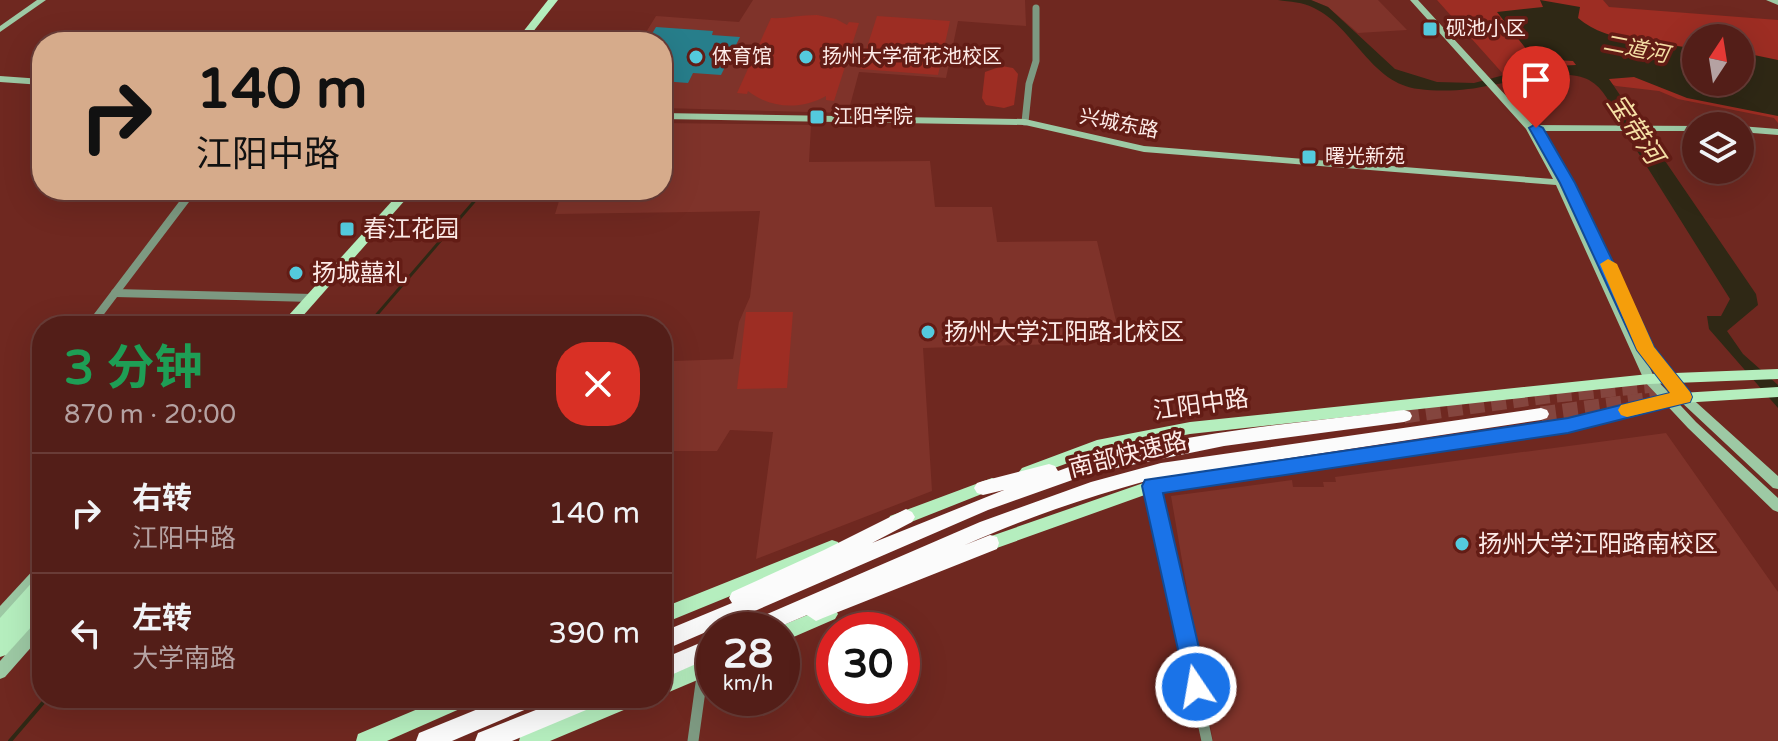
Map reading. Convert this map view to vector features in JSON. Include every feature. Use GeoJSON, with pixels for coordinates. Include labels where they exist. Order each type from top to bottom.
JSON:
{"type":"FeatureCollection","features":[{"type":"Feature","properties":{"kind":"highway","name":"南部快速路"},"geometry":{"type":"LineString","coordinates":[[792,612],[986,527],[1091,489],[1161,470],[1541,414]]}},
{"type":"Feature","properties":{"kind":"highway","name":"南部快速路"},"geometry":{"type":"LineString","coordinates":[[672,638],[982,505],[1091,466],[1224,439],[1404,416]]}},
{"type":"Feature","properties":{"kind":"highway"},"geometry":{"type":"LineString","coordinates":[[1152,486],[1213,468],[1360,445],[1396,435]]}},
{"type":"Feature","properties":{"kind":"highway"},"geometry":{"type":"LineString","coordinates":[[983,488],[1177,442],[1224,439]]}},
{"type":"Feature","properties":{"kind":"highway"},"geometry":{"type":"LineString","coordinates":[[672,627],[831,556],[906,517]]}},
{"type":"Feature","properties":{"kind":"highway"},"geometry":{"type":"LineString","coordinates":[[800,618],[990,543]]}},
{"type":"Feature","properties":{"kind":"highway"},"geometry":{"type":"LineString","coordinates":[[672,665],[696,655]]}},
{"type":"Feature","properties":{"kind":"highway"},"geometry":{"type":"LineString","coordinates":[[430,740],[484,708]]}},
{"type":"Feature","properties":{"kind":"highway"},"geometry":{"type":"LineString","coordinates":[[430,740],[505,708]]}},
{"type":"Feature","properties":{"kind":"highway"},"geometry":{"type":"LineString","coordinates":[[486,741],[567,708]]}},
{"type":"Feature","properties":{"kind":"main road"},"geometry":{"type":"LineString","coordinates":[[528,32],[553,0]]}},
{"type":"Feature","properties":{"kind":"main road"},"geometry":{"type":"LineString","coordinates":[[540,32],[564,0]]}},
{"type":"Feature","properties":{"kind":"main road"},"geometry":{"type":"LineString","coordinates":[[293,316],[388,200]]}},
{"type":"Feature","properties":{"kind":"main road"},"geometry":{"type":"LineString","coordinates":[[285,316],[399,200]]}},
{"type":"Feature","properties":{"kind":"main road","name":"江阳中路"},"geometry":{"type":"LineString","coordinates":[[672,612],[906,517],[1097,446],[1190,428],[1649,379],[1775,374]]}},
{"type":"Feature","properties":{"kind":"main road"},"geometry":{"type":"LineString","coordinates":[[800,626],[990,543],[1152,486],[1568,426],[1665,399],[1778,392]]}},
{"type":"Feature","properties":{"kind":"main road"},"geometry":{"type":"LineString","coordinates":[[0,630],[32,594]]}},
{"type":"Feature","properties":{"kind":"main road"},"geometry":{"type":"LineString","coordinates":[[0,649],[32,614]]}},
{"type":"Feature","properties":{"kind":"main road"},"geometry":{"type":"LineString","coordinates":[[672,682],[696,671]]}},
{"type":"Feature","properties":{"kind":"main road"},"geometry":{"type":"LineString","coordinates":[[365,741],[442,708]]}},
{"type":"Feature","properties":{"kind":"main road"},"geometry":{"type":"LineString","coordinates":[[528,741],[608,708]]}},
{"type":"Feature","properties":{"kind":"street"},"geometry":{"type":"LineString","coordinates":[[0,27],[34,0]]}},
{"type":"Feature","properties":{"kind":"street"},"geometry":{"type":"LineString","coordinates":[[0,27],[42,0]]}},
{"type":"Feature","properties":{"kind":"street"},"geometry":{"type":"LineString","coordinates":[[1416,0],[1533,128],[1564,183],[1646,350],[1683,397],[1778,484]]}},
{"type":"Feature","properties":{"kind":"street"},"geometry":{"type":"LineString","coordinates":[[1770,0],[1778,3]]}},
{"type":"Feature","properties":{"kind":"street"},"geometry":{"type":"LineString","coordinates":[[1025,122],[1029,84],[1036,61],[1036,8]]}},
{"type":"Feature","properties":{"kind":"street"},"geometry":{"type":"LineString","coordinates":[[0,82],[32,84]]}},
{"type":"Feature","properties":{"kind":"street","name":"兴城东路"},"geometry":{"type":"LineString","coordinates":[[672,116],[1025,122],[1156,150],[1564,183]]}},
{"type":"Feature","properties":{"kind":"street"},"geometry":{"type":"LineString","coordinates":[[1533,128],[1682,128]]}},
{"type":"Feature","properties":{"kind":"street"},"geometry":{"type":"LineString","coordinates":[[1754,130],[1778,132]]}},
{"type":"Feature","properties":{"kind":"street"},"geometry":{"type":"LineString","coordinates":[[1564,183],[1649,379],[1665,399],[1778,506]]}},
{"type":"Feature","properties":{"kind":"street"},"geometry":{"type":"LineString","coordinates":[[98,316],[185,200]]}},
{"type":"Feature","properties":{"kind":"street"},"geometry":{"type":"LineString","coordinates":[[115,293],[307,297]]}},
{"type":"Feature","properties":{"kind":"street"},"geometry":{"type":"LineString","coordinates":[[1152,486],[1207,741]]}},
{"type":"Feature","properties":{"kind":"street"},"geometry":{"type":"LineString","coordinates":[[0,616],[32,581]]}},
{"type":"Feature","properties":{"kind":"street"},"geometry":{"type":"LineString","coordinates":[[0,672],[32,635]]}},
{"type":"Feature","properties":{"kind":"street"},"geometry":{"type":"LineString","coordinates":[[693,741],[698,716]]}},
{"type":"Feature","properties":{"kind":"shaded area","name":"扬州大学荷花池校区"},"geometry":{"type":"Polygon","coordinates":[[[753,0],[1025,0],[1026,26],[958,21],[946,78],[859,72],[848,113],[672,108],[672,32],[646,32],[656,16],[739,22],[753,0]]]}},
{"type":"Feature","properties":{"kind":"shaded area"},"geometry":{"type":"Polygon","coordinates":[[[1311,0],[1378,0],[1407,30],[1358,33],[1328,7],[1311,0]]]}},
{"type":"Feature","properties":{"kind":"shaded area"},"geometry":{"type":"Polygon","coordinates":[[[1437,0],[1603,0],[1609,7],[1778,20],[1778,123],[1774,118],[1754,112],[1678,99],[1659,91],[1616,86],[1570,66],[1534,67],[1505,76],[1437,0]]]}},
{"type":"Feature","properties":{"kind":"shaded area"},"geometry":{"type":"Polygon","coordinates":[[[817,15],[847,25],[849,22],[859,23],[834,101],[826,100],[826,96],[806,104],[786,106],[766,101],[748,91],[747,94],[737,93],[771,18],[817,15]]]}},
{"type":"Feature","properties":{"kind":"shaded area"},"geometry":{"type":"Polygon","coordinates":[[[877,16],[950,21],[938,75],[860,69],[877,16]]]}},
{"type":"Feature","properties":{"kind":"shaded area"},"geometry":{"type":"Polygon","coordinates":[[[1002,66],[1013,68],[1018,74],[1014,105],[1004,108],[986,105],[982,98],[985,72],[1002,66]]]}},
{"type":"Feature","properties":{"kind":"shaded area","name":"扬州大学江阳路北校区"},"geometry":{"type":"Polygon","coordinates":[[[672,123],[811,125],[809,162],[930,161],[935,207],[992,207],[997,242],[1097,241],[1121,342],[923,348],[932,491],[756,559],[773,432],[730,430],[717,451],[672,451],[672,363],[733,359],[739,322],[750,297],[760,211],[555,214],[559,201],[493,202],[494,200],[672,200],[672,123]]]}},
{"type":"Feature","properties":{"kind":"shaded area"},"geometry":{"type":"Polygon","coordinates":[[[746,312],[793,312],[787,388],[737,389],[746,312]]]}},
{"type":"Feature","properties":{"kind":"shaded area","name":"扬州大学江阳路南校区"},"geometry":{"type":"Polygon","coordinates":[[[1666,433],[1778,592],[1778,741],[1213,741],[1171,496],[1292,480],[1293,487],[1324,487],[1323,482],[1336,482],[1335,477],[1666,433]]]}},
{"type":"Feature","properties":{"kind":"water"},"geometry":{"type":"Polygon","coordinates":[[[1278,0],[1311,0],[1328,7],[1395,69],[1437,82],[1474,83],[1534,67],[1576,65],[1573,61],[1534,59],[1497,12],[1543,7],[1540,0],[1580,7],[1578,18],[1619,38],[1682,47],[1682,96],[1754,96],[1754,55],[1778,60],[1778,116],[1687,98],[1634,77],[1609,79],[1756,294],[1758,305],[1727,331],[1743,354],[1778,385],[1778,408],[1709,329],[1707,316],[1721,316],[1730,299],[1606,97],[1594,83],[1578,76],[1547,75],[1456,90],[1425,90],[1402,85],[1375,66],[1328,17],[1305,4],[1278,0]]]}},
{"type":"Feature","properties":{"kind":"building","name":"体育馆"},"geometry":{"type":"Polygon","coordinates":[[[656,27],[713,31],[712,35],[740,37],[721,75],[693,73],[688,83],[672,82],[672,32],[653,32],[656,27]]]}},
{"type":"Feature","properties":{"kind":"waterway"},"geometry":{"type":"LineString","coordinates":[[376,316],[475,200]]}},
{"type":"Feature","properties":{"kind":"waterway"},"geometry":{"type":"LineString","coordinates":[[10,741],[38,708]]}},
{"type":"Feature","properties":{"kind":"tunnel"},"geometry":{"type":"LineString","coordinates":[[1404,416],[1547,396],[1685,382]]}},
{"type":"Feature","properties":{"kind":"tunnel"},"geometry":{"type":"LineString","coordinates":[[1541,414],[1667,397]]}},
{"type":"Feature","properties":{"kind":"slow traffic"},"geometry":{"type":"LineString","coordinates":[[1608,264],[1646,350],[1683,397],[1627,410]]}},
{"type":"Feature","properties":{"kind":"place","name":"砚池小区"},"geometry":{"type":"Point","coordinates":[1430,29]}},
{"type":"Feature","properties":{"kind":"place","name":"体育馆"},"geometry":{"type":"Point","coordinates":[696,57]}},
{"type":"Feature","properties":{"kind":"place","name":"扬州大学荷花池校区"},"geometry":{"type":"Point","coordinates":[806,57]}},
{"type":"Feature","properties":{"kind":"place","name":"江阳学院"},"geometry":{"type":"Point","coordinates":[817,117]}},
{"type":"Feature","properties":{"kind":"place","name":"曙光新苑"},"geometry":{"type":"Point","coordinates":[1309,157]}},
{"type":"Feature","properties":{"kind":"place","name":"春江花园"},"geometry":{"type":"Point","coordinates":[347,229]}},
{"type":"Feature","properties":{"kind":"place","name":"扬城囍礼"},"geometry":{"type":"Point","coordinates":[296,273]}},
{"type":"Feature","properties":{"kind":"place","name":"扬州大学江阳路北校区"},"geometry":{"type":"Point","coordinates":[928,332]}},
{"type":"Feature","properties":{"kind":"place","name":"扬州大学江阳路南校区"},"geometry":{"type":"Point","coordinates":[1462,544]}},
{"type":"Feature","properties":{"kind":"route"},"geometry":{"type":"LineString","coordinates":[[1196,687],[1152,486],[1568,426],[1665,399],[1683,397],[1646,350],[1568,183],[1536,128]]}},
{"type":"Feature","properties":{"kind":"water label","name":"二道河"},"geometry":{"type":"Point","coordinates":[1636,49]}},
{"type":"Feature","properties":{"kind":"water label","name":"宝带河"},"geometry":{"type":"Point","coordinates":[1635,129]}}]}
